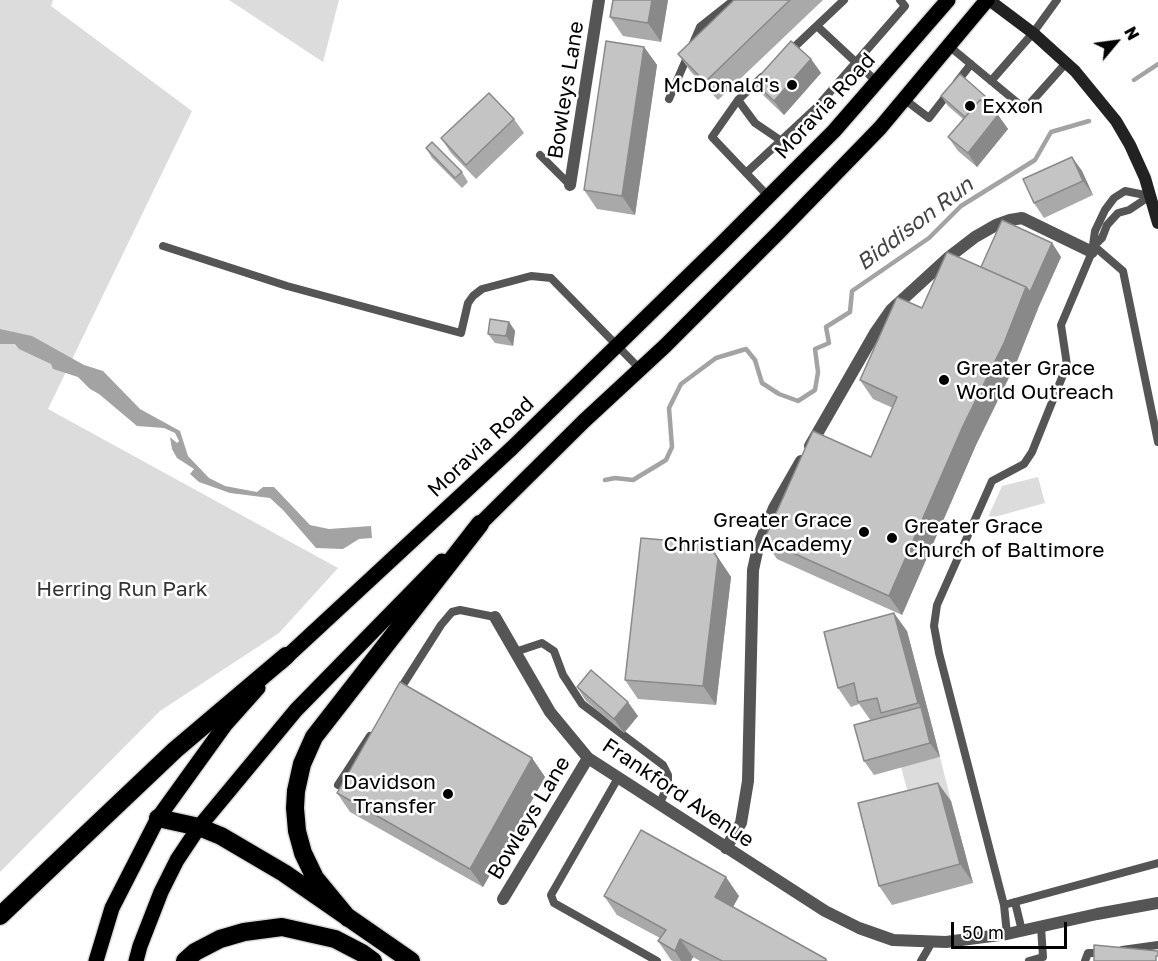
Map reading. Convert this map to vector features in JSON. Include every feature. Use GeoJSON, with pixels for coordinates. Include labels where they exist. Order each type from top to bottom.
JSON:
{"type":"FeatureCollection","features":[{"type":"Feature","properties":{"kind":"highway"},"geometry":{"type":"LineString","coordinates":[[348,918],[315,879],[299,842],[295,808],[302,764],[314,737],[480,524]]}},
{"type":"Feature","properties":{"kind":"highway"},"geometry":{"type":"LineString","coordinates":[[0,916],[175,750],[286,656]]}},
{"type":"Feature","properties":{"kind":"highway"},"geometry":{"type":"LineString","coordinates":[[158,818],[199,827],[221,836],[267,862],[411,961]]}},
{"type":"Feature","properties":{"kind":"highway"},"geometry":{"type":"LineString","coordinates":[[185,961],[195,952],[220,939],[244,932],[282,927],[335,939],[373,961]]}},
{"type":"Feature","properties":{"kind":"main road","name":"Moravia Road"},"geometry":{"type":"LineString","coordinates":[[96,961],[112,908],[158,818],[225,725],[286,656],[512,448],[618,345],[834,130],[948,0]]}},
{"type":"Feature","properties":{"kind":"main road"},"geometry":{"type":"LineString","coordinates":[[136,961],[160,892],[177,860],[199,827],[296,710],[584,421],[780,231],[880,128],[988,0],[1033,33],[1076,72],[1116,121],[1154,195],[1158,223]]}},
{"type":"Feature","properties":{"kind":"street","name":"Bowleys Lane"},"geometry":{"type":"LineString","coordinates":[[570,185],[600,0]]}},
{"type":"Feature","properties":{"kind":"street"},"geometry":{"type":"LineString","coordinates":[[726,849],[741,823],[747,790],[753,570],[758,546],[774,508],[874,333],[900,300],[949,256],[975,237],[1010,220],[1022,218],[1093,249]]}},
{"type":"Feature","properties":{"kind":"street","name":"Frankford Avenue"},"geometry":{"type":"LineString","coordinates":[[495,617],[550,712],[588,758],[726,849],[825,911],[859,928],[893,940],[946,942],[1007,934],[1158,903]]}},
{"type":"Feature","properties":{"kind":"street","name":"Bowleys Lane"},"geometry":{"type":"LineString","coordinates":[[503,899],[588,758]]}},
{"type":"Feature","properties":{"kind":"lane"},"geometry":{"type":"LineString","coordinates":[[669,99],[700,27],[734,0]]}},
{"type":"Feature","properties":{"kind":"lane"},"geometry":{"type":"LineString","coordinates":[[784,56],[844,0]]}},
{"type":"Feature","properties":{"kind":"lane"},"geometry":{"type":"LineString","coordinates":[[747,173],[817,107],[905,6],[900,0]]}},
{"type":"Feature","properties":{"kind":"lane"},"geometry":{"type":"LineString","coordinates":[[991,81],[1033,33],[1057,0]]}},
{"type":"Feature","properties":{"kind":"lane"},"geometry":{"type":"LineString","coordinates":[[817,26],[877,82]]}},
{"type":"Feature","properties":{"kind":"lane"},"geometry":{"type":"LineString","coordinates":[[949,46],[1025,109],[1066,63]]}},
{"type":"Feature","properties":{"kind":"lane"},"geometry":{"type":"LineString","coordinates":[[904,99],[929,118],[971,64]]}},
{"type":"Feature","properties":{"kind":"lane"},"geometry":{"type":"LineString","coordinates":[[768,71],[738,100],[712,137],[768,196]]}},
{"type":"Feature","properties":{"kind":"lane"},"geometry":{"type":"LineString","coordinates":[[738,100],[755,123],[780,140]]}},
{"type":"Feature","properties":{"kind":"lane"},"geometry":{"type":"LineString","coordinates":[[540,155],[570,185]]}},
{"type":"Feature","properties":{"kind":"lane"},"geometry":{"type":"LineString","coordinates":[[1093,249],[1095,231],[1105,210],[1114,198],[1125,191],[1154,195]]}},
{"type":"Feature","properties":{"kind":"lane"},"geometry":{"type":"LineString","coordinates":[[1007,934],[1004,904],[939,653],[934,627],[937,604],[992,481],[1023,464],[1032,452],[1067,365],[1061,325],[1093,249],[1102,238],[1107,225],[1118,213],[1154,195]]}},
{"type":"Feature","properties":{"kind":"lane"},"geometry":{"type":"LineString","coordinates":[[163,246],[298,289],[461,333],[468,303],[482,289],[531,276],[551,278],[640,369]]}},
{"type":"Feature","properties":{"kind":"lane"},"geometry":{"type":"LineString","coordinates":[[1093,249],[1123,271],[1158,442]]}},
{"type":"Feature","properties":{"kind":"lane"},"geometry":{"type":"LineString","coordinates":[[393,701],[441,625],[452,612],[460,610],[495,617]]}},
{"type":"Feature","properties":{"kind":"lane"},"geometry":{"type":"LineString","coordinates":[[515,652],[542,643],[554,651],[563,675],[582,704],[663,765],[668,775],[668,785],[659,805]]}},
{"type":"Feature","properties":{"kind":"lane"},"geometry":{"type":"LineString","coordinates":[[338,784],[374,729]]}},
{"type":"Feature","properties":{"kind":"lane"},"geometry":{"type":"LineString","coordinates":[[618,778],[551,895],[554,903],[657,961]]}},
{"type":"Feature","properties":{"kind":"lane"},"geometry":{"type":"LineString","coordinates":[[1004,904],[1158,863]]}},
{"type":"Feature","properties":{"kind":"lane"},"geometry":{"type":"LineString","coordinates":[[1015,902],[1022,930]]}},
{"type":"Feature","properties":{"kind":"lane"},"geometry":{"type":"LineString","coordinates":[[1029,961],[1043,957],[1041,927]]}},
{"type":"Feature","properties":{"kind":"lane"},"geometry":{"type":"LineString","coordinates":[[921,961],[932,942]]}},
{"type":"Feature","properties":{"kind":"lane"},"geometry":{"type":"LineString","coordinates":[[1115,951],[1158,945]]}},
{"type":"Feature","properties":{"kind":"lane"},"geometry":{"type":"LineString","coordinates":[[1085,961],[1088,953],[1105,953]]}},
{"type":"Feature","properties":{"kind":"green space","name":"Herring Run Park"},"geometry":{"type":"Polygon","coordinates":[[[0,0],[53,0],[51,6],[192,111],[48,409],[338,568],[279,633],[160,711],[0,872],[0,0]]]}},
{"type":"Feature","properties":{"kind":"green space"},"geometry":{"type":"Polygon","coordinates":[[[229,0],[339,0],[323,62],[229,0]]]}},
{"type":"Feature","properties":{"kind":"green space"},"geometry":{"type":"Polygon","coordinates":[[[1038,477],[1045,503],[991,518],[989,515],[1002,486],[1038,477]]]}},
{"type":"Feature","properties":{"kind":"green space"},"geometry":{"type":"Polygon","coordinates":[[[940,757],[951,801],[908,793],[901,767],[940,757]]]}},
{"type":"Feature","properties":{"kind":"shaded area"},"geometry":{"type":"Polygon","coordinates":[[[0,329],[32,336],[84,365],[103,371],[140,409],[180,431],[188,456],[209,478],[225,486],[257,492],[263,487],[274,487],[310,525],[329,529],[371,526],[372,538],[359,539],[343,549],[316,548],[270,498],[230,493],[199,482],[190,474],[194,469],[177,458],[172,449],[170,437],[177,443],[179,441],[175,433],[164,428],[137,426],[78,377],[53,369],[51,364],[19,349],[15,344],[0,344],[0,329]]]}},
{"type":"Feature","properties":{"kind":"building"},"geometry":{"type":"Polygon","coordinates":[[[613,0],[652,0],[648,23],[610,17],[613,0]]]}},
{"type":"Feature","properties":{"kind":"building"},"geometry":{"type":"Polygon","coordinates":[[[734,0],[790,0],[705,82],[678,54],[734,0]]]}},
{"type":"Feature","properties":{"kind":"building"},"geometry":{"type":"Polygon","coordinates":[[[606,41],[644,47],[622,196],[584,190],[606,41]]]}},
{"type":"Feature","properties":{"kind":"building"},"geometry":{"type":"Polygon","coordinates":[[[791,41],[811,59],[774,101],[754,82],[791,41]]]}},
{"type":"Feature","properties":{"kind":"building"},"geometry":{"type":"Polygon","coordinates":[[[960,74],[985,96],[965,117],[941,96],[960,74]]]}},
{"type":"Feature","properties":{"kind":"building"},"geometry":{"type":"Polygon","coordinates":[[[489,93],[514,119],[466,165],[441,138],[489,93]]]}},
{"type":"Feature","properties":{"kind":"building"},"geometry":{"type":"Polygon","coordinates":[[[980,100],[998,115],[968,153],[948,137],[980,100]]]}},
{"type":"Feature","properties":{"kind":"building"},"geometry":{"type":"Polygon","coordinates":[[[432,142],[462,172],[455,178],[426,148],[432,142]]]}},
{"type":"Feature","properties":{"kind":"building"},"geometry":{"type":"Polygon","coordinates":[[[1072,157],[1083,181],[1034,203],[1023,179],[1072,157]]]}},
{"type":"Feature","properties":{"kind":"building"},"geometry":{"type":"Polygon","coordinates":[[[1002,220],[1052,243],[1030,292],[1026,287],[981,267],[1002,220]]]}},
{"type":"Feature","properties":{"kind":"building"},"geometry":{"type":"Polygon","coordinates":[[[947,252],[1026,287],[1004,343],[963,426],[889,596],[764,540],[813,431],[871,457],[897,397],[860,380],[897,297],[922,308],[947,252]]]}},
{"type":"Feature","properties":{"kind":"building"},"geometry":{"type":"Polygon","coordinates":[[[490,319],[509,322],[506,336],[488,334],[490,319]]]}},
{"type":"Feature","properties":{"kind":"building"},"geometry":{"type":"Polygon","coordinates":[[[641,538],[709,544],[718,559],[703,686],[625,680],[641,538]]]}},
{"type":"Feature","properties":{"kind":"building"},"geometry":{"type":"Polygon","coordinates":[[[894,613],[918,703],[881,713],[877,698],[858,702],[854,683],[838,688],[824,632],[894,613]]]}},
{"type":"Feature","properties":{"kind":"building"},"geometry":{"type":"Polygon","coordinates":[[[591,670],[628,702],[614,719],[577,687],[591,670]]]}},
{"type":"Feature","properties":{"kind":"building","name":"Davidson Transfer"},"geometry":{"type":"Polygon","coordinates":[[[400,682],[532,758],[470,869],[337,793],[400,682]]]}},
{"type":"Feature","properties":{"kind":"building"},"geometry":{"type":"Polygon","coordinates":[[[921,707],[930,743],[864,761],[854,725],[921,707]]]}},
{"type":"Feature","properties":{"kind":"building"},"geometry":{"type":"Polygon","coordinates":[[[938,783],[960,864],[879,886],[858,803],[938,783]]]}},
{"type":"Feature","properties":{"kind":"building"},"geometry":{"type":"Polygon","coordinates":[[[641,830],[726,877],[715,897],[826,959],[825,961],[722,961],[680,939],[675,951],[658,941],[666,930],[604,896],[641,830]]]}},
{"type":"Feature","properties":{"kind":"building"},"geometry":{"type":"Polygon","coordinates":[[[1094,945],[1158,951],[1158,956],[1156,956],[1156,961],[1094,961],[1094,945]]]}},
{"type":"Feature","properties":{"kind":"waterway","name":"Biddison Run"},"geometry":{"type":"LineString","coordinates":[[1134,80],[1158,64]]}},
{"type":"Feature","properties":{"kind":"waterway","name":"Biddison Run"},"geometry":{"type":"LineString","coordinates":[[605,480],[615,478],[633,480],[666,460],[672,447],[669,408],[681,384],[716,358],[746,349],[755,360],[762,383],[779,394],[798,401],[815,390],[818,372],[815,349],[829,343],[826,327],[850,312],[852,291],[929,238],[961,206],[1035,160],[1051,132],[1089,121]]}},
{"type":"Feature","properties":{"kind":"place","name":"McDonald's"},"geometry":{"type":"Point","coordinates":[792,85]}},
{"type":"Feature","properties":{"kind":"place","name":"Exxon"},"geometry":{"type":"Point","coordinates":[970,106]}},
{"type":"Feature","properties":{"kind":"place","name":"Greater Grace World Outreach"},"geometry":{"type":"Point","coordinates":[944,380]}},
{"type":"Feature","properties":{"kind":"place","name":"Greater Grace Christian Academy"},"geometry":{"type":"Point","coordinates":[864,532]}},
{"type":"Feature","properties":{"kind":"place","name":"Greater Grace Church of Baltimore"},"geometry":{"type":"Point","coordinates":[892,538]}},
{"type":"Feature","properties":{"kind":"place","name":"Davidson Transfer"},"geometry":{"type":"Point","coordinates":[448,794]}}]}
